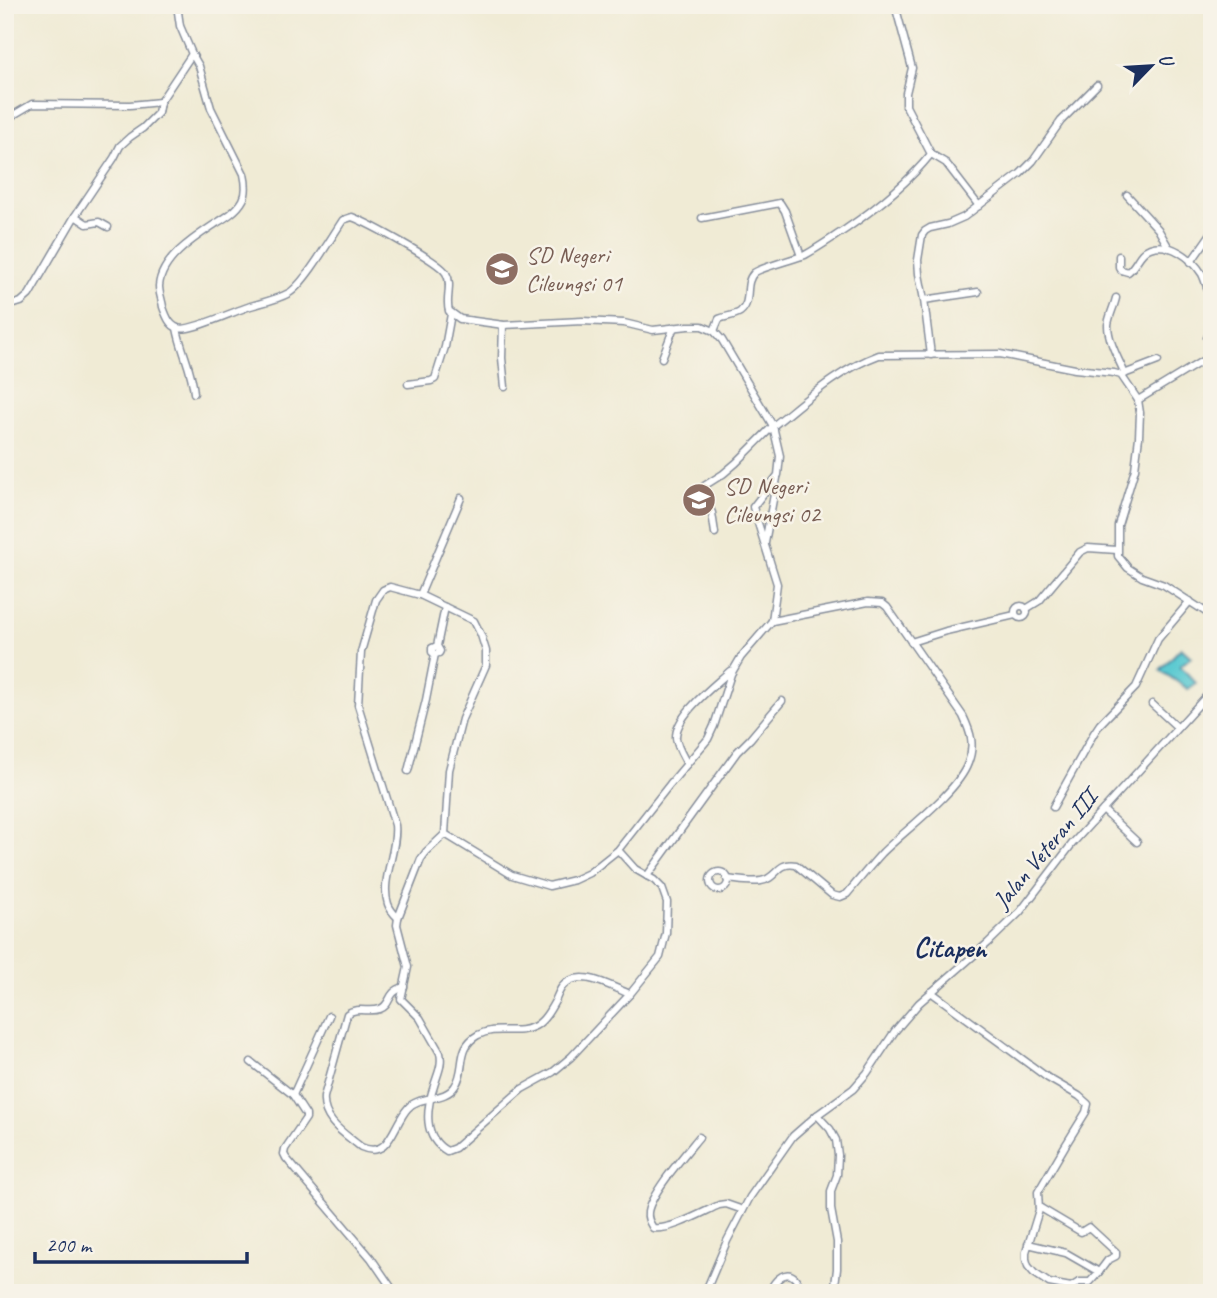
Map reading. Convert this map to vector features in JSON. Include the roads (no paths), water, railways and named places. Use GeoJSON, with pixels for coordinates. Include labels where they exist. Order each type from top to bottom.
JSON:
{"type":"FeatureCollection","features":[{"type":"Feature","properties":{"kind":"street"},"geometry":{"type":"LineString","coordinates":[[177,5],[180,26],[202,75],[211,108],[244,174],[246,190],[244,199],[236,209],[183,247],[166,265],[159,288],[165,314],[171,324],[182,329],[193,328],[290,292],[302,281],[343,220],[352,217],[428,258],[445,271],[449,281],[447,306],[451,314],[460,319],[515,326],[593,321],[624,323],[653,330],[702,326],[714,331],[730,352],[773,426],[780,456],[765,545]]}},
{"type":"Feature","properties":{"kind":"street"},"geometry":{"type":"LineString","coordinates":[[895,5],[912,68],[906,106],[930,154],[946,163],[979,206]]}},
{"type":"Feature","properties":{"kind":"street"},"geometry":{"type":"LineString","coordinates":[[5,307],[21,302],[29,295],[120,146],[158,113],[160,102],[192,54]]}},
{"type":"Feature","properties":{"kind":"street"},"geometry":{"type":"LineString","coordinates":[[931,355],[919,274],[922,235],[930,228],[957,221],[1026,169],[1061,121],[1097,85]]}},
{"type":"Feature","properties":{"kind":"street"},"geometry":{"type":"LineString","coordinates":[[5,120],[32,104],[130,105],[160,102]]}},
{"type":"Feature","properties":{"kind":"street"},"geometry":{"type":"LineString","coordinates":[[714,331],[719,319],[735,314],[745,307],[749,281],[754,272],[801,256],[833,238],[885,201],[914,174],[930,154]]}},
{"type":"Feature","properties":{"kind":"street"},"geometry":{"type":"LineString","coordinates":[[1128,195],[1158,229],[1169,248]]}},
{"type":"Feature","properties":{"kind":"street"},"geometry":{"type":"LineString","coordinates":[[702,218],[780,203],[801,256]]}},
{"type":"Feature","properties":{"kind":"street"},"geometry":{"type":"LineString","coordinates":[[75,216],[87,224],[99,222],[108,227]]}},
{"type":"Feature","properties":{"kind":"street"},"geometry":{"type":"LineString","coordinates":[[1191,262],[1212,232]]}},
{"type":"Feature","properties":{"kind":"street"},"geometry":{"type":"LineString","coordinates":[[1119,256],[1119,267],[1128,272],[1138,258],[1152,247],[1169,248],[1179,252],[1201,274],[1212,300]]}},
{"type":"Feature","properties":{"kind":"street"},"geometry":{"type":"LineString","coordinates":[[924,300],[978,292]]}},
{"type":"Feature","properties":{"kind":"street"},"geometry":{"type":"LineString","coordinates":[[1116,298],[1109,323],[1111,342],[1123,375],[1138,400],[1140,425],[1132,481],[1118,525],[1118,556],[1128,568],[1142,577],[1164,585],[1212,616]]}},
{"type":"Feature","properties":{"kind":"street"},"geometry":{"type":"LineString","coordinates":[[408,384],[435,379],[451,314]]}},
{"type":"Feature","properties":{"kind":"street"},"geometry":{"type":"LineString","coordinates":[[502,325],[505,387]]}},
{"type":"Feature","properties":{"kind":"street"},"geometry":{"type":"LineString","coordinates":[[662,358],[674,327]]}},
{"type":"Feature","properties":{"kind":"street"},"geometry":{"type":"LineString","coordinates":[[177,328],[191,373],[194,393]]}},
{"type":"Feature","properties":{"kind":"street"},"geometry":{"type":"LineString","coordinates":[[1138,400],[1212,355],[1207,338],[1212,328]]}},
{"type":"Feature","properties":{"kind":"street"},"geometry":{"type":"LineString","coordinates":[[715,533],[704,486],[736,463],[773,426],[822,387],[866,360],[879,355],[1000,354],[1075,369],[1123,375],[1158,361]]}},
{"type":"Feature","properties":{"kind":"street"},"geometry":{"type":"LineString","coordinates":[[444,834],[512,875],[549,886],[589,873],[618,850],[708,739],[737,665],[772,621],[777,584],[753,507],[778,475]]}},
{"type":"Feature","properties":{"kind":"street"},"geometry":{"type":"LineString","coordinates":[[420,595],[461,498]]}},
{"type":"Feature","properties":{"kind":"street"},"geometry":{"type":"LineString","coordinates":[[912,642],[1015,615],[1025,617],[1026,609],[1039,601],[1080,552],[1088,548],[1117,550]]}},
{"type":"Feature","properties":{"kind":"street"},"geometry":{"type":"LineString","coordinates":[[398,918],[389,908],[386,895],[396,825],[358,705],[361,652],[376,600],[380,593],[390,587],[420,595],[474,621],[486,651],[486,665],[462,719],[449,770],[444,834],[421,859],[397,925],[408,967],[401,999],[420,1018],[442,1059],[429,1100],[428,1126],[431,1134],[447,1151],[455,1149],[522,1089],[553,1072],[571,1057],[631,994],[660,957],[666,933],[667,902],[662,888],[635,869],[618,850]]}},
{"type":"Feature","properties":{"kind":"street"},"geometry":{"type":"LineString","coordinates":[[1053,807],[1100,723],[1136,687],[1158,639],[1190,601]]}},
{"type":"Feature","properties":{"kind":"street"},"geometry":{"type":"LineString","coordinates":[[727,879],[763,881],[783,865],[792,864],[835,897],[843,896],[882,853],[952,788],[967,766],[971,751],[971,733],[963,716],[887,607],[881,603],[874,602],[772,621]]}},
{"type":"Feature","properties":{"kind":"street"},"geometry":{"type":"LineString","coordinates":[[408,771],[426,700],[435,654],[432,649],[437,646],[445,607]]}},
{"type":"Feature","properties":{"kind":"street"},"geometry":{"type":"LineString","coordinates":[[687,764],[676,739],[677,728],[691,708],[737,665]]}},
{"type":"Feature","properties":{"kind":"street","name":"Jalan Veteran III"},"geometry":{"type":"LineString","coordinates":[[705,1293],[743,1210],[786,1144],[860,1081],[895,1031],[930,992],[1020,912],[1064,854],[1212,690]]}},
{"type":"Feature","properties":{"kind":"street"},"geometry":{"type":"LineString","coordinates":[[647,876],[737,752],[782,701]]}},
{"type":"Feature","properties":{"kind":"street"},"geometry":{"type":"LineString","coordinates":[[1152,704],[1177,727]]}},
{"type":"Feature","properties":{"kind":"street"},"geometry":{"type":"LineString","coordinates":[[1103,810],[1137,842]]}},
{"type":"Feature","properties":{"kind":"street"},"geometry":{"type":"LineString","coordinates":[[404,987],[393,991],[385,1007],[354,1009],[347,1013],[324,1097],[324,1105],[332,1122],[361,1147],[373,1150],[386,1144],[410,1105],[446,1094],[454,1088],[464,1050],[473,1039],[496,1030],[526,1030],[537,1025],[545,1018],[562,987],[572,978],[591,979],[631,994]]}},
{"type":"Feature","properties":{"kind":"street"},"geometry":{"type":"LineString","coordinates":[[930,992],[1088,1104],[1086,1112],[1038,1192],[1039,1207],[1028,1244],[1028,1266],[1049,1283],[1071,1287],[1079,1282],[1090,1282],[1108,1260],[1116,1256],[1116,1252],[1090,1227],[1081,1232],[1039,1207]]}},
{"type":"Feature","properties":{"kind":"street"},"geometry":{"type":"LineString","coordinates":[[293,1095],[329,1016]]}},
{"type":"Feature","properties":{"kind":"street"},"geometry":{"type":"LineString","coordinates":[[251,1062],[293,1095],[306,1115],[285,1149],[286,1158],[371,1258],[395,1293]]}},
{"type":"Feature","properties":{"kind":"street"},"geometry":{"type":"LineString","coordinates":[[817,1115],[836,1140],[838,1155],[837,1175],[831,1191],[831,1209],[837,1242],[834,1293]]}},
{"type":"Feature","properties":{"kind":"street"},"geometry":{"type":"LineString","coordinates":[[699,1137],[665,1181],[650,1206],[648,1217],[653,1228],[659,1229],[678,1223],[719,1205],[726,1204],[743,1210]]}},
{"type":"Feature","properties":{"kind":"street"},"geometry":{"type":"LineString","coordinates":[[1028,1244],[1066,1253],[1099,1272]]}},
{"type":"Feature","properties":{"kind":"street"},"geometry":{"type":"LineString","coordinates":[[769,1293],[775,1280],[787,1274],[798,1279],[801,1293]]}},
{"type":"Feature","properties":{"kind":"water"},"geometry":{"type":"Polygon","coordinates":[[[1181,648],[1191,657],[1180,666],[1196,683],[1188,689],[1160,670],[1181,648]]]}},
{"type":"Feature","properties":{"kind":"place","name":"SD Negeri Cileungsi 01"},"geometry":{"type":"Point","coordinates":[502,269]}},
{"type":"Feature","properties":{"kind":"place","name":"SD Negeri Cileungsi 02"},"geometry":{"type":"Point","coordinates":[699,500]}},
{"type":"Feature","properties":{"kind":"district","name":"Citapen"},"geometry":{"type":"Point","coordinates":[950,947]}}]}
